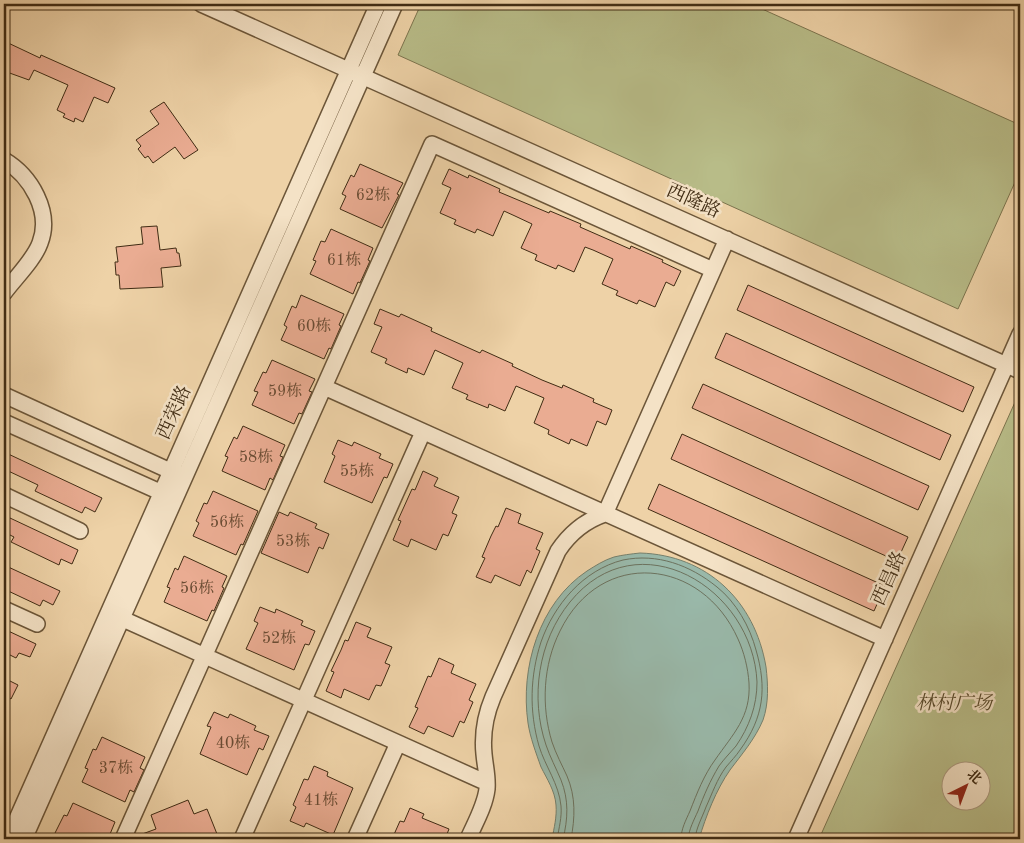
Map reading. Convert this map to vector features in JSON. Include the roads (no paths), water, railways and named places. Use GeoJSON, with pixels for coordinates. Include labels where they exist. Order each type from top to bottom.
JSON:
{"type":"FeatureCollection","features":[{"type":"Feature","properties":{"kind":"street","name":"西隆路"},"geometry":{"type":"LineString","coordinates":[[201,4],[1013,368]]}},
{"type":"Feature","properties":{"kind":"street","name":"西荣路"},"geometry":{"type":"LineString","coordinates":[[356,73],[378,4]]}},
{"type":"Feature","properties":{"kind":"street","name":"西荣路"},"geometry":{"type":"LineString","coordinates":[[24,839],[115,616],[168,496],[356,73],[394,4]]}},
{"type":"Feature","properties":{"kind":"street"},"geometry":{"type":"LineString","coordinates":[[123,839],[432,144],[713,270]]}},
{"type":"Feature","properties":{"kind":"street"},"geometry":{"type":"LineString","coordinates":[[4,160],[24,177],[35,193],[42,209],[44,227],[40,244],[31,259],[4,293]]}},
{"type":"Feature","properties":{"kind":"street"},"geometry":{"type":"LineString","coordinates":[[468,839],[482,808],[487,791],[484,732],[487,714],[493,697],[561,547],[578,528],[595,517],[605,514],[727,240]]}},
{"type":"Feature","properties":{"kind":"street","name":"西昌路"},"geometry":{"type":"LineString","coordinates":[[796,839],[885,639],[1013,368],[1020,334]]}},
{"type":"Feature","properties":{"kind":"street"},"geometry":{"type":"LineString","coordinates":[[324,388],[885,639]]}},
{"type":"Feature","properties":{"kind":"street"},"geometry":{"type":"LineString","coordinates":[[4,396],[178,474]]}},
{"type":"Feature","properties":{"kind":"street"},"geometry":{"type":"LineString","coordinates":[[4,422],[168,496]]}},
{"type":"Feature","properties":{"kind":"street"},"geometry":{"type":"LineString","coordinates":[[242,839],[423,432]]}},
{"type":"Feature","properties":{"kind":"street"},"geometry":{"type":"LineString","coordinates":[[4,495],[80,531]]}},
{"type":"Feature","properties":{"kind":"street"},"geometry":{"type":"LineString","coordinates":[[4,609],[37,624]]}},
{"type":"Feature","properties":{"kind":"street","name":"西荣路"},"geometry":{"type":"LineString","coordinates":[[8,839],[115,616]]}},
{"type":"Feature","properties":{"kind":"street"},"geometry":{"type":"LineString","coordinates":[[115,616],[487,783]]}},
{"type":"Feature","properties":{"kind":"street"},"geometry":{"type":"LineString","coordinates":[[355,839],[398,743]]}},
{"type":"Feature","properties":{"kind":"water"},"geometry":{"type":"Polygon","coordinates":[[[640,553],[664,556],[686,562],[724,586],[739,602],[751,622],[760,643],[766,667],[768,694],[763,720],[752,740],[720,786],[708,812],[699,839],[552,839],[556,805],[554,795],[541,767],[532,739],[526,702],[530,659],[536,638],[556,601],[570,584],[600,563],[617,556],[640,553]]]}},
{"type":"Feature","properties":{"kind":"park label","name":"林村广场"},"geometry":{"type":"Point","coordinates":[954,704]}}]}
